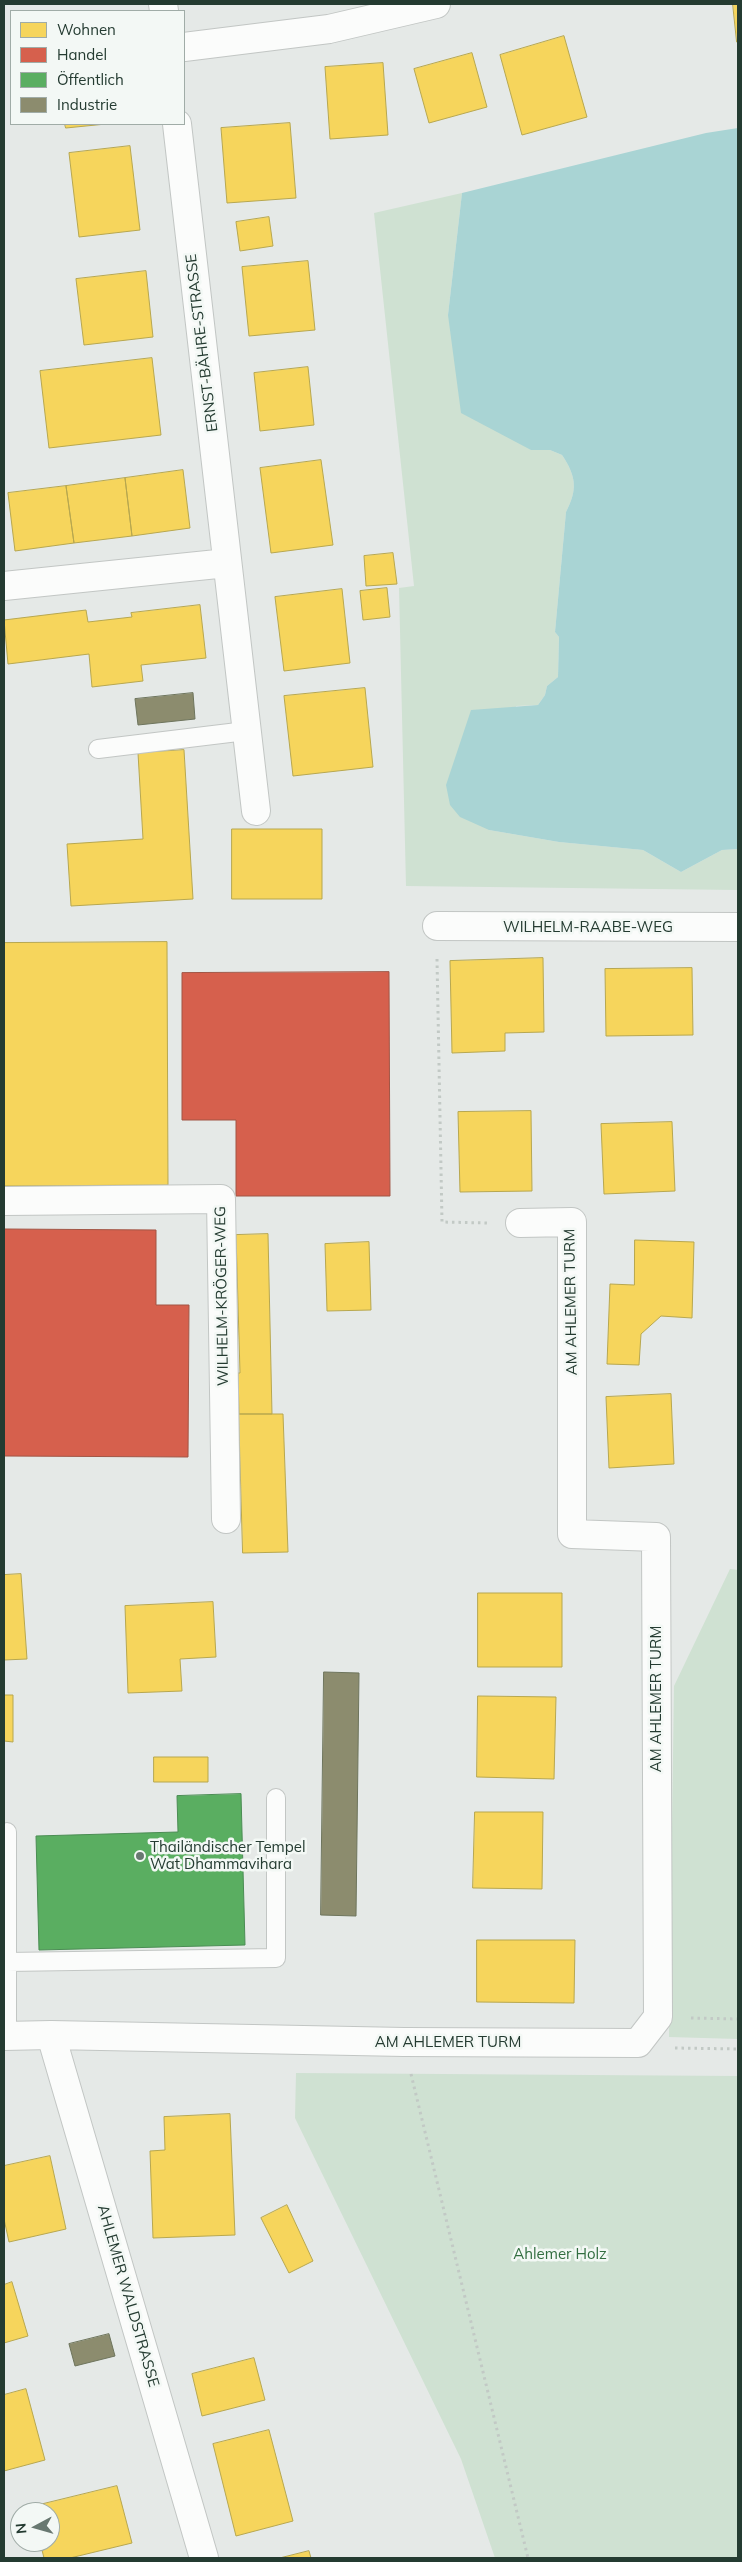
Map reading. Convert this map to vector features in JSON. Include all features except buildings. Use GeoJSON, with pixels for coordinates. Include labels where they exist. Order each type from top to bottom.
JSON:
{"type":"FeatureCollection","features":[{"type":"Feature","properties":{"kind":"street"},"geometry":{"type":"LineString","coordinates":[[185,47],[329,29],[436,4]]}},
{"type":"Feature","properties":{"kind":"street","name":"ERNST-BÄHRE-STRASSE"},"geometry":{"type":"LineString","coordinates":[[177,125],[256,811]]}},
{"type":"Feature","properties":{"kind":"street"},"geometry":{"type":"LineString","coordinates":[[4,586],[227,563]]}},
{"type":"Feature","properties":{"kind":"street","name":"WILHELM-RAABE-WEG"},"geometry":{"type":"LineString","coordinates":[[437,926],[738,927]]}},
{"type":"Feature","properties":{"kind":"street","name":"WILHELM-KRÖGER-WEG"},"geometry":{"type":"LineString","coordinates":[[4,1201],[221,1199],[226,1519]]}},
{"type":"Feature","properties":{"kind":"street","name":"AM AHLEMER TURM"},"geometry":{"type":"LineString","coordinates":[[520,1223],[572,1222],[572,1534],[656,1537],[658,2018]]}},
{"type":"Feature","properties":{"kind":"street"},"geometry":{"type":"LineString","coordinates":[[638,2043],[658,2018]]}},
{"type":"Feature","properties":{"kind":"street","name":"AM AHLEMER TURM"},"geometry":{"type":"LineString","coordinates":[[6,2036],[51,2035],[404,2042],[638,2043]]}},
{"type":"Feature","properties":{"kind":"street","name":"AHLEMER WALDSTRASSE"},"geometry":{"type":"LineString","coordinates":[[51,2035],[204,2558]]}},
{"type":"Feature","properties":{"kind":"lane"},"geometry":{"type":"LineString","coordinates":[[98,749],[246,731]]}},
{"type":"Feature","properties":{"kind":"lane"},"geometry":{"type":"LineString","coordinates":[[7,1962],[276,1958],[276,1798]]}},
{"type":"Feature","properties":{"kind":"lane"},"geometry":{"type":"LineString","coordinates":[[6,2036],[7,1832]]}},
{"type":"Feature","properties":{"kind":"path"},"geometry":{"type":"LineString","coordinates":[[437,926],[442,1222],[520,1223]]}},
{"type":"Feature","properties":{"kind":"path"},"geometry":{"type":"LineString","coordinates":[[658,2018],[738,2019]]}},
{"type":"Feature","properties":{"kind":"path"},"geometry":{"type":"LineString","coordinates":[[404,2042],[528,2558]]}},
{"type":"Feature","properties":{"kind":"path"},"geometry":{"type":"LineString","coordinates":[[638,2043],[686,2050],[738,2050]]}},
{"type":"Feature","properties":{"kind":"green space"},"geometry":{"type":"Polygon","coordinates":[[[462,193],[448,315],[531,450],[550,450],[562,455],[573,476],[574,483],[570,504],[566,512],[555,632],[559,637],[558,677],[547,686],[545,695],[538,705],[516,706],[489,830],[559,842],[643,850],[681,872],[722,850],[738,849],[738,890],[406,886],[399,588],[414,586],[374,213],[462,193]]]}},
{"type":"Feature","properties":{"kind":"green space"},"geometry":{"type":"Polygon","coordinates":[[[730,1569],[738,1570],[738,2039],[669,2037],[674,1686],[730,1569]]]}},
{"type":"Feature","properties":{"kind":"green space","name":"Ahlemer Holz"},"geometry":{"type":"Polygon","coordinates":[[[296,2073],[738,2076],[738,2558],[495,2558],[461,2459],[295,2118],[296,2073]]]}},
{"type":"Feature","properties":{"kind":"water"},"geometry":{"type":"Polygon","coordinates":[[[738,128],[738,849],[722,850],[681,872],[643,850],[559,842],[489,830],[460,817],[450,805],[446,785],[471,710],[538,705],[545,695],[547,686],[558,677],[559,637],[555,632],[566,512],[570,504],[574,483],[573,476],[562,455],[550,450],[531,450],[461,413],[448,315],[462,193],[706,133],[738,128]]]}},
{"type":"Feature","properties":{"kind":"place","name":"Thailändischer Tempel Wat Dhammavihara"},"geometry":{"type":"Point","coordinates":[140,1856]}}]}
